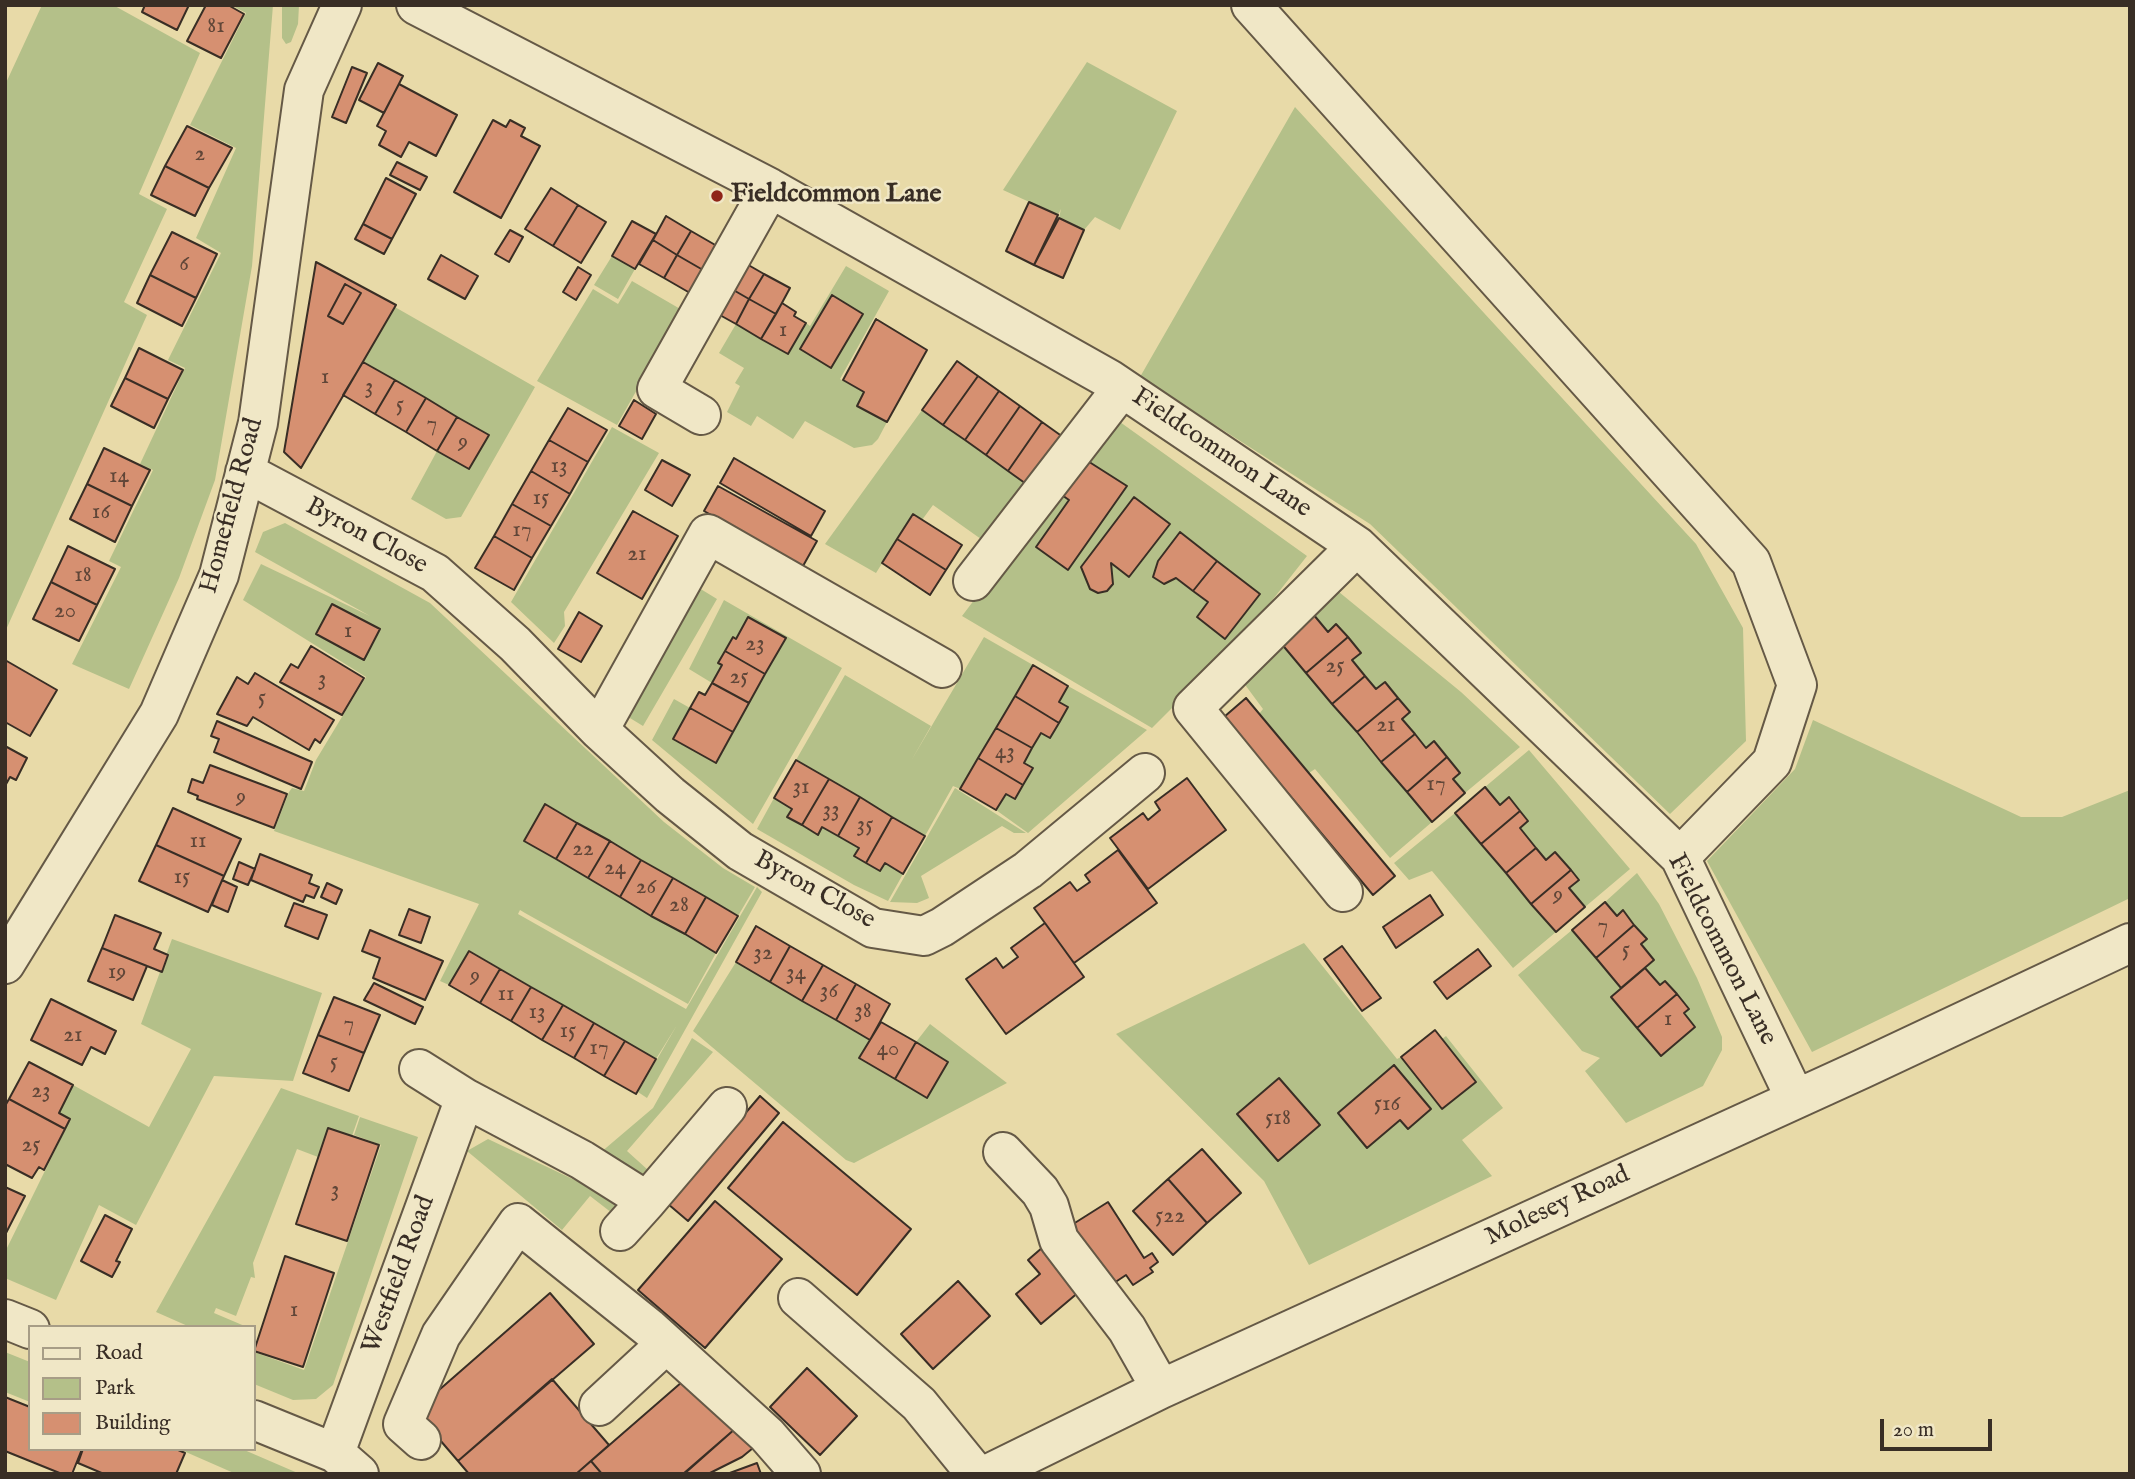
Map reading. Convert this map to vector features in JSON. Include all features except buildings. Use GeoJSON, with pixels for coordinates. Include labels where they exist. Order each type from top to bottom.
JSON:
{"type":"FeatureCollection","features":[{"type":"Feature","properties":{"kind":"street","name":"Homefield Road"},"geometry":{"type":"LineString","coordinates":[[5,964],[159,714],[219,575],[258,423],[304,90],[342,5]]}},
{"type":"Feature","properties":{"kind":"street","name":"Fieldcommon Lane"},"geometry":{"type":"LineString","coordinates":[[416,5],[771,188],[1122,388],[1357,546],[1680,858],[1795,1098]]}},
{"type":"Feature","properties":{"kind":"street"},"geometry":{"type":"LineString","coordinates":[[1251,5],[1751,562],[1797,685],[1772,762],[1680,858]]}},
{"type":"Feature","properties":{"kind":"street"},"geometry":{"type":"LineString","coordinates":[[701,415],[657,389],[771,188]]}},
{"type":"Feature","properties":{"kind":"street"},"geometry":{"type":"LineString","coordinates":[[972,581],[1122,388]]}},
{"type":"Feature","properties":{"kind":"street","name":"Byron Close"},"geometry":{"type":"LineString","coordinates":[[245,472],[435,573],[533,662],[599,730],[670,795],[740,851],[873,928],[924,936],[1028,870],[1145,773]]}},
{"type":"Feature","properties":{"kind":"street"},"geometry":{"type":"LineString","coordinates":[[599,730],[708,534],[942,668]]}},
{"type":"Feature","properties":{"kind":"street"},"geometry":{"type":"LineString","coordinates":[[1343,892],[1193,709],[1357,546]]}},
{"type":"Feature","properties":{"kind":"street","name":"Molesey Road"},"geometry":{"type":"LineString","coordinates":[[988,1474],[1161,1389],[2130,943]]}},
{"type":"Feature","properties":{"kind":"street"},"geometry":{"type":"LineString","coordinates":[[419,1069],[466,1098],[594,1167],[647,1201]]}},
{"type":"Feature","properties":{"kind":"street","name":"Westfield Road"},"geometry":{"type":"LineString","coordinates":[[347,1463],[466,1098]]}},
{"type":"Feature","properties":{"kind":"street"},"geometry":{"type":"LineString","coordinates":[[620,1231],[727,1107]]}},
{"type":"Feature","properties":{"kind":"street"},"geometry":{"type":"LineString","coordinates":[[1003,1152],[1040,1191],[1049,1206],[1059,1240],[1138,1322],[1161,1389]]}},
{"type":"Feature","properties":{"kind":"street"},"geometry":{"type":"LineString","coordinates":[[421,1440],[403,1424],[441,1335],[518,1223],[667,1344],[766,1436],[801,1474]]}},
{"type":"Feature","properties":{"kind":"street"},"geometry":{"type":"LineString","coordinates":[[798,1298],[919,1405],[976,1474]]}},
{"type":"Feature","properties":{"kind":"street"},"geometry":{"type":"LineString","coordinates":[[5,1319],[28,1328]]}},
{"type":"Feature","properties":{"kind":"street"},"geometry":{"type":"LineString","coordinates":[[599,1406],[667,1344]]}},
{"type":"Feature","properties":{"kind":"street"},"geometry":{"type":"LineString","coordinates":[[256,1421],[347,1463]]}},
{"type":"Feature","properties":{"kind":"green space"},"geometry":{"type":"Polygon","coordinates":[[[42,5],[113,5],[200,53],[139,194],[167,209],[124,302],[147,315],[5,632],[5,85],[42,5]]]}},
{"type":"Feature","properties":{"kind":"green space"},"geometry":{"type":"Polygon","coordinates":[[[231,5],[273,5],[252,266],[215,480],[179,578],[129,689],[72,664],[121,567],[109,561],[153,470],[140,464],[185,368],[168,360],[221,253],[196,238],[236,148],[190,125],[246,13],[231,5]]]}},
{"type":"Feature","properties":{"kind":"green space"},"geometry":{"type":"Polygon","coordinates":[[[282,5],[299,5],[298,24],[291,42],[286,44],[282,38],[282,5]]]}},
{"type":"Feature","properties":{"kind":"green space"},"geometry":{"type":"Polygon","coordinates":[[[1087,62],[1177,111],[1120,230],[1095,217],[1084,230],[1059,218],[1061,209],[1058,215],[1003,190],[1087,62]]]}},
{"type":"Feature","properties":{"kind":"green space"},"geometry":{"type":"Polygon","coordinates":[[[1295,107],[1696,544],[1743,628],[1746,741],[1670,814],[1370,524],[1140,377],[1295,107]]]}},
{"type":"Feature","properties":{"kind":"green space"},"geometry":{"type":"Polygon","coordinates":[[[612,256],[635,269],[618,299],[594,285],[612,256]]]}},
{"type":"Feature","properties":{"kind":"green space"},"geometry":{"type":"Polygon","coordinates":[[[316,262],[535,387],[461,517],[446,519],[411,499],[437,451],[469,469],[488,435],[332,344],[343,395],[301,468],[284,452],[316,262]]]}},
{"type":"Feature","properties":{"kind":"green space"},"geometry":{"type":"Polygon","coordinates":[[[846,266],[889,291],[840,379],[864,392],[857,406],[887,422],[878,439],[872,445],[854,448],[805,421],[793,439],[757,416],[751,426],[727,412],[740,386],[735,383],[744,368],[719,353],[736,324],[788,354],[806,323],[810,326],[846,266]]]}},
{"type":"Feature","properties":{"kind":"green space"},"geometry":{"type":"Polygon","coordinates":[[[632,281],[682,310],[617,425],[537,381],[593,289],[618,304],[632,281]]]}},
{"type":"Feature","properties":{"kind":"green space"},"geometry":{"type":"Polygon","coordinates":[[[922,410],[1029,486],[988,544],[933,505],[922,520],[913,514],[876,573],[825,544],[922,410]]]}},
{"type":"Feature","properties":{"kind":"green space"},"geometry":{"type":"Polygon","coordinates":[[[1113,417],[1307,556],[1244,636],[1152,728],[962,616],[1113,417]],[[1134,497],[1081,568],[1090,589],[1098,593],[1107,591],[1113,584],[1111,563],[1129,576],[1134,497]],[[1217,562],[1193,591],[1208,602],[1197,617],[1225,639],[1260,594],[1217,562]]]}},
{"type":"Feature","properties":{"kind":"green space"},"geometry":{"type":"Polygon","coordinates":[[[612,427],[659,453],[564,612],[565,626],[554,643],[511,602],[612,427]]]}},
{"type":"Feature","properties":{"kind":"green space"},"geometry":{"type":"Polygon","coordinates":[[[285,523],[430,603],[664,822],[723,868],[755,887],[738,916],[546,804],[524,840],[716,953],[688,1004],[520,910],[518,914],[686,1009],[757,887],[762,892],[647,1098],[638,1092],[677,1025],[656,1059],[470,951],[449,985],[440,981],[479,904],[274,831],[289,792],[292,788],[304,791],[316,760],[366,677],[243,600],[261,564],[370,616],[255,552],[263,532],[285,523]]]}},
{"type":"Feature","properties":{"kind":"green space"},"geometry":{"type":"Polygon","coordinates":[[[699,588],[717,599],[643,726],[625,715],[699,588]]]}},
{"type":"Feature","properties":{"kind":"green space"},"geometry":{"type":"Polygon","coordinates":[[[1339,592],[1461,692],[1520,747],[1465,793],[1453,779],[1460,773],[1435,742],[1426,748],[1402,719],[1410,711],[1385,682],[1376,689],[1352,660],[1361,653],[1348,637],[1336,624],[1328,632],[1313,614],[1339,592]]]}},
{"type":"Feature","properties":{"kind":"green space"},"geometry":{"type":"Polygon","coordinates":[[[724,600],[842,668],[753,824],[652,740],[674,699],[690,708],[716,762],[785,639],[733,637],[718,662],[722,665],[712,683],[689,669],[724,600]]]}},
{"type":"Feature","properties":{"kind":"green space"},"geometry":{"type":"Polygon","coordinates":[[[984,637],[1033,665],[960,789],[953,786],[925,836],[796,760],[845,675],[931,726],[911,761],[984,637]]]}},
{"type":"Feature","properties":{"kind":"green space"},"geometry":{"type":"Polygon","coordinates":[[[1280,642],[1432,822],[1390,858],[1315,769],[1309,773],[1259,714],[1263,709],[1243,682],[1280,642]]]}},
{"type":"Feature","properties":{"kind":"green space"},"geometry":{"type":"Polygon","coordinates":[[[1068,686],[1147,730],[1028,833],[996,810],[1006,794],[1015,799],[1033,769],[1024,763],[1041,733],[1050,738],[1059,723],[1068,707],[1059,702],[1068,686]]]}},
{"type":"Feature","properties":{"kind":"green space"},"geometry":{"type":"Polygon","coordinates":[[[1813,720],[2021,817],[2062,817],[2130,790],[2130,898],[1812,1052],[1707,861],[1795,769],[1813,720]]]}},
{"type":"Feature","properties":{"kind":"green space"},"geometry":{"type":"Polygon","coordinates":[[[1529,750],[1630,869],[1585,907],[1569,888],[1579,880],[1556,852],[1546,860],[1520,828],[1528,821],[1509,798],[1500,805],[1485,787],[1529,750]]]}},
{"type":"Feature","properties":{"kind":"green space"},"geometry":{"type":"Polygon","coordinates":[[[955,788],[1026,833],[1014,833],[1002,826],[921,876],[929,898],[917,903],[890,902],[955,788]]]}},
{"type":"Feature","properties":{"kind":"green space"},"geometry":{"type":"Polygon","coordinates":[[[774,798],[792,809],[788,817],[817,835],[822,827],[903,874],[888,901],[854,885],[757,829],[774,798]]]}},
{"type":"Feature","properties":{"kind":"green space"},"geometry":{"type":"Polygon","coordinates":[[[1455,813],[1556,932],[1513,968],[1432,871],[1409,880],[1394,863],[1455,813]]]}},
{"type":"Feature","properties":{"kind":"green space"},"geometry":{"type":"Polygon","coordinates":[[[1637,873],[1659,904],[1697,978],[1722,1037],[1722,1050],[1703,1086],[1626,1123],[1585,1071],[1600,1058],[1582,1051],[1518,975],[1572,930],[1621,988],[1611,997],[1661,1056],[1695,1027],[1684,1013],[1689,1008],[1666,981],[1660,985],[1645,968],[1654,960],[1641,944],[1646,939],[1623,911],[1617,916],[1605,902],[1637,873]]]}},
{"type":"Feature","properties":{"kind":"green space"},"geometry":{"type":"Polygon","coordinates":[[[172,939],[322,993],[293,1081],[214,1076],[136,1225],[99,1205],[56,1300],[5,1278],[5,1252],[70,1120],[59,1113],[73,1085],[149,1127],[191,1049],[141,1024],[172,939]]]}},
{"type":"Feature","properties":{"kind":"green space"},"geometry":{"type":"Polygon","coordinates":[[[1304,943],[1397,1059],[1401,1057],[1442,1109],[1476,1082],[1442,1039],[1446,1036],[1503,1108],[1462,1140],[1492,1176],[1309,1265],[1264,1181],[1116,1034],[1304,943]]]}},
{"type":"Feature","properties":{"kind":"green space"},"geometry":{"type":"Polygon","coordinates":[[[736,962],[870,1040],[859,1058],[927,1098],[948,1062],[916,1042],[930,1024],[1007,1083],[854,1163],[846,1160],[693,1031],[736,962]]]}},
{"type":"Feature","properties":{"kind":"green space"},"geometry":{"type":"Polygon","coordinates":[[[692,1038],[713,1052],[627,1151],[648,1170],[642,1178],[600,1153],[653,1108],[692,1038]]]}},
{"type":"Feature","properties":{"kind":"green space"},"geometry":{"type":"Polygon","coordinates":[[[281,1088],[359,1116],[352,1136],[328,1128],[318,1157],[297,1149],[253,1263],[255,1278],[251,1277],[236,1316],[216,1308],[214,1313],[242,1325],[185,1325],[156,1312],[281,1088]]]}},
{"type":"Feature","properties":{"kind":"green space"},"geometry":{"type":"Polygon","coordinates":[[[360,1117],[418,1137],[333,1385],[316,1399],[293,1400],[256,1385],[256,1353],[304,1370],[381,1145],[354,1135],[360,1117]]]}},
{"type":"Feature","properties":{"kind":"green space"},"geometry":{"type":"Polygon","coordinates":[[[488,1139],[620,1203],[612,1213],[590,1196],[562,1230],[467,1151],[488,1139]]]}},
{"type":"Feature","properties":{"kind":"green space"},"geometry":{"type":"Polygon","coordinates":[[[5,1352],[28,1361],[28,1401],[5,1392],[5,1352]]]}},
{"type":"Feature","properties":{"kind":"green space"},"geometry":{"type":"Polygon","coordinates":[[[184,1451],[247,1451],[300,1474],[236,1474],[184,1451]]]}},
{"type":"Feature","properties":{"kind":"place","name":"Fieldcommon Lane"},"geometry":{"type":"Point","coordinates":[717,196]}}]}
